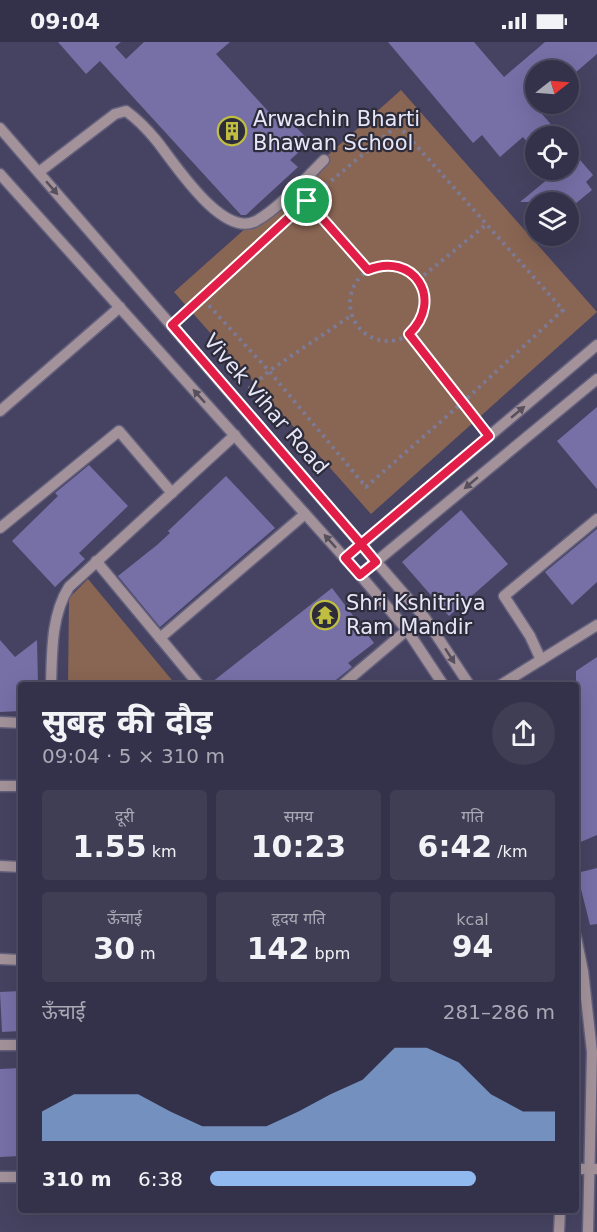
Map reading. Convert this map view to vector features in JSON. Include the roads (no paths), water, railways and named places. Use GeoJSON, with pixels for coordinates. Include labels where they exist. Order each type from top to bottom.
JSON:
{"type":"FeatureCollection","features":[{"type":"Feature","properties":{"kind":"street"},"geometry":{"type":"LineString","coordinates":[[39,172],[115,114],[126,111],[153,137],[200,195],[217,212],[236,224],[246,225],[256,221],[285,197],[324,160]]}},
{"type":"Feature","properties":{"kind":"street","name":"Vivek Vihar Road"},"geometry":{"type":"LineString","coordinates":[[0,128],[425,618],[467,682]]}},
{"type":"Feature","properties":{"kind":"street","name":"Vivek Vihar Road"},"geometry":{"type":"LineString","coordinates":[[0,174],[360,575],[407,630],[441,682]]}},
{"type":"Feature","properties":{"kind":"street"},"geometry":{"type":"LineString","coordinates":[[0,411],[120,308]]}},
{"type":"Feature","properties":{"kind":"street"},"geometry":{"type":"LineString","coordinates":[[345,558],[597,345]]}},
{"type":"Feature","properties":{"kind":"street"},"geometry":{"type":"LineString","coordinates":[[360,575],[597,379]]}},
{"type":"Feature","properties":{"kind":"street"},"geometry":{"type":"LineString","coordinates":[[0,528],[119,431],[172,492]]}},
{"type":"Feature","properties":{"kind":"street"},"geometry":{"type":"LineString","coordinates":[[51,682],[53,645],[62,599],[74,581],[235,435]]}},
{"type":"Feature","properties":{"kind":"street"},"geometry":{"type":"LineString","coordinates":[[160,638],[305,514]]}},
{"type":"Feature","properties":{"kind":"street"},"geometry":{"type":"LineString","coordinates":[[541,660],[530,636],[504,596],[597,519]]}},
{"type":"Feature","properties":{"kind":"street"},"geometry":{"type":"LineString","coordinates":[[96,561],[197,682]]}},
{"type":"Feature","properties":{"kind":"street"},"geometry":{"type":"LineString","coordinates":[[505,682],[597,626]]}},
{"type":"Feature","properties":{"kind":"street"},"geometry":{"type":"LineString","coordinates":[[346,682],[407,630]]}},
{"type":"Feature","properties":{"kind":"street"},"geometry":{"type":"LineString","coordinates":[[0,722],[18,723]]}},
{"type":"Feature","properties":{"kind":"street"},"geometry":{"type":"LineString","coordinates":[[0,786],[18,786]]}},
{"type":"Feature","properties":{"kind":"street"},"geometry":{"type":"LineString","coordinates":[[0,866],[18,867]]}},
{"type":"Feature","properties":{"kind":"street"},"geometry":{"type":"LineString","coordinates":[[579,952],[592,1052],[593,1169],[588,1232]]}},
{"type":"Feature","properties":{"kind":"street"},"geometry":{"type":"LineString","coordinates":[[0,959],[18,960]]}},
{"type":"Feature","properties":{"kind":"street"},"geometry":{"type":"LineString","coordinates":[[0,1045],[18,1045]]}},
{"type":"Feature","properties":{"kind":"street"},"geometry":{"type":"LineString","coordinates":[[0,1178],[18,1177]]}},
{"type":"Feature","properties":{"kind":"street"},"geometry":{"type":"LineString","coordinates":[[559,1214],[559,1232]]}},
{"type":"Feature","properties":{"kind":"place","name":"Arwachin Bharti Bhawan School"},"geometry":{"type":"Point","coordinates":[232,131]}},
{"type":"Feature","properties":{"kind":"place","name":"Shri Kshitriya Ram Mandir"},"geometry":{"type":"Point","coordinates":[325,615]}}]}
